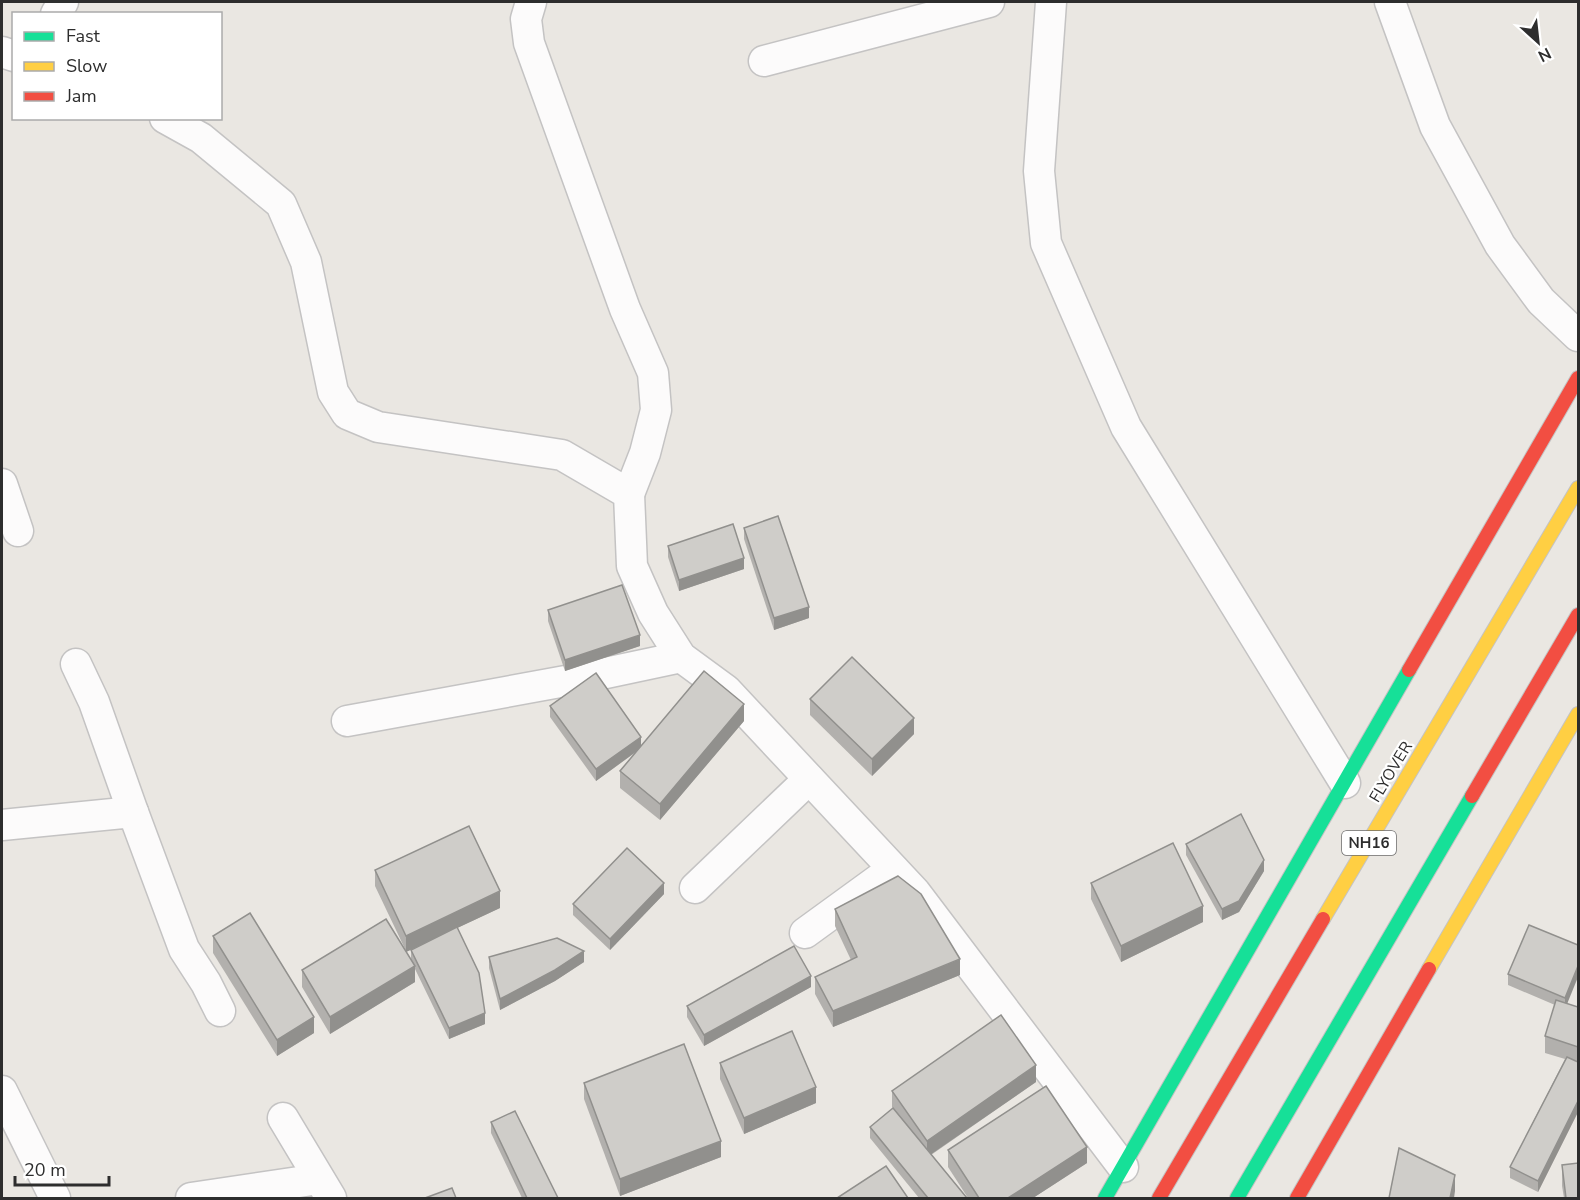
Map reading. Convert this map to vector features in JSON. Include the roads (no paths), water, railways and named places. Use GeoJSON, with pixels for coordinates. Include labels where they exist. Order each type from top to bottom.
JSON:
{"type":"FeatureCollection","features":[{"type":"Feature","properties":{"kind":"main road"},"geometry":{"type":"LineString","coordinates":[[1105,1198],[1578,378]]}},
{"type":"Feature","properties":{"kind":"main road","name":"FLYOVER"},"geometry":{"type":"LineString","coordinates":[[1160,1198],[1578,488]]}},
{"type":"Feature","properties":{"kind":"main road"},"geometry":{"type":"LineString","coordinates":[[1237,1198],[1578,615]]}},
{"type":"Feature","properties":{"kind":"main road"},"geometry":{"type":"LineString","coordinates":[[1297,1198],[1578,714]]}},
{"type":"Feature","properties":{"kind":"street"},"geometry":{"type":"LineString","coordinates":[[531,2],[526,19],[529,43],[625,309],[652,373],[656,410],[645,453],[629,494],[632,566],[653,613],[681,657],[726,690],[915,892],[1123,1167]]}},
{"type":"Feature","properties":{"kind":"street"},"geometry":{"type":"LineString","coordinates":[[764,61],[989,2]]}},
{"type":"Feature","properties":{"kind":"street"},"geometry":{"type":"LineString","coordinates":[[1051,2],[1039,171],[1046,243],[1126,427],[1345,783]]}},
{"type":"Feature","properties":{"kind":"street"},"geometry":{"type":"LineString","coordinates":[[1390,2],[1435,126],[1500,245],[1541,301],[1578,336]]}},
{"type":"Feature","properties":{"kind":"street"},"geometry":{"type":"LineString","coordinates":[[169,120],[201,138],[281,204],[306,262],[333,392],[346,414],[378,427],[562,455],[629,494]]}},
{"type":"Feature","properties":{"kind":"street"},"geometry":{"type":"LineString","coordinates":[[2,483],[18,531]]}},
{"type":"Feature","properties":{"kind":"street"},"geometry":{"type":"LineString","coordinates":[[347,721],[582,678],[681,657]]}},
{"type":"Feature","properties":{"kind":"street"},"geometry":{"type":"LineString","coordinates":[[76,664],[94,702],[184,949],[206,983],[220,1011]]}},
{"type":"Feature","properties":{"kind":"street"},"geometry":{"type":"LineString","coordinates":[[695,888],[809,779]]}},
{"type":"Feature","properties":{"kind":"street"},"geometry":{"type":"LineString","coordinates":[[2,825],[133,812]]}},
{"type":"Feature","properties":{"kind":"street"},"geometry":{"type":"LineString","coordinates":[[805,933],[894,869]]}},
{"type":"Feature","properties":{"kind":"street"},"geometry":{"type":"LineString","coordinates":[[2,1091],[55,1198]]}},
{"type":"Feature","properties":{"kind":"street"},"geometry":{"type":"LineString","coordinates":[[191,1198],[325,1189],[283,1118]]}}]}
